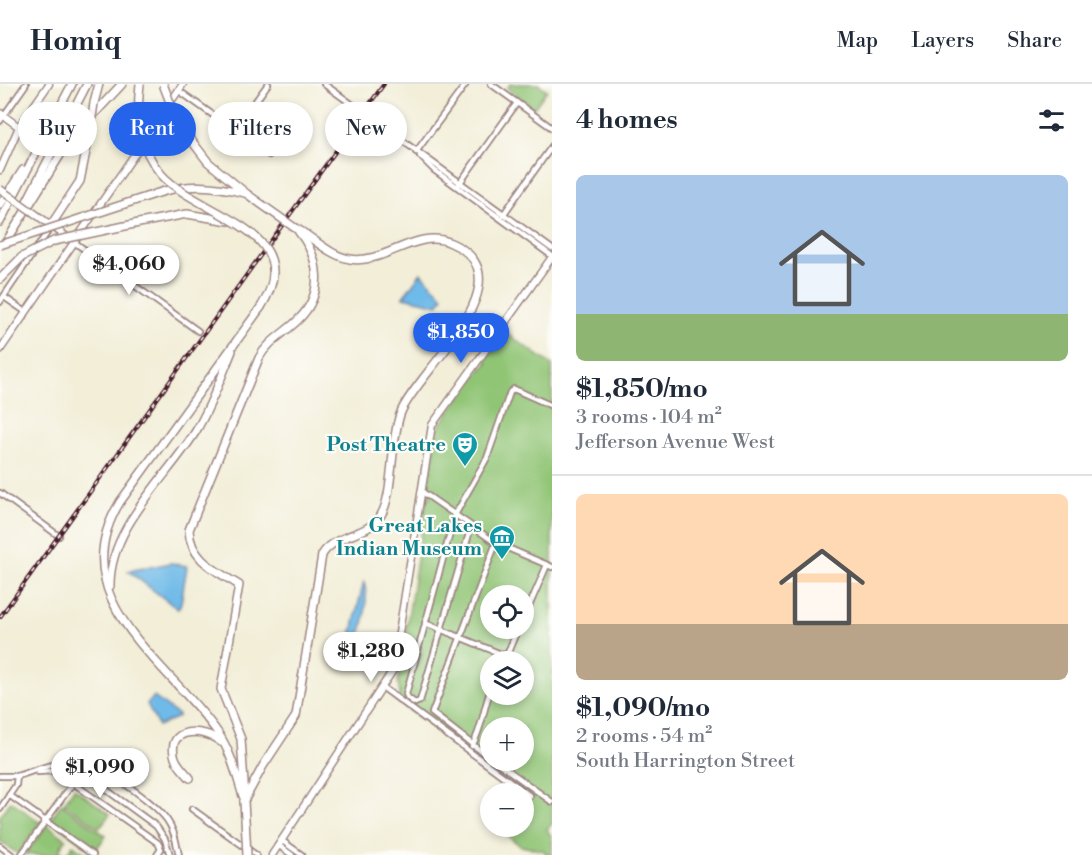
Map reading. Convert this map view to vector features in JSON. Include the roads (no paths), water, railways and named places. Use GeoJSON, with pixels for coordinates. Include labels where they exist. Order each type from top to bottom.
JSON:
{"type":"FeatureCollection","features":[{"type":"Feature","properties":{"kind":"highway"},"geometry":{"type":"LineString","coordinates":[[63,102],[72,84]]}},
{"type":"Feature","properties":{"kind":"highway"},"geometry":{"type":"LineString","coordinates":[[0,252],[87,84]]}},
{"type":"Feature","properties":{"kind":"highway"},"geometry":{"type":"LineString","coordinates":[[51,225],[80,181],[99,84]]}},
{"type":"Feature","properties":{"kind":"highway"},"geometry":{"type":"LineString","coordinates":[[3,244],[69,141],[122,84]]}},
{"type":"Feature","properties":{"kind":"highway"},"geometry":{"type":"LineString","coordinates":[[140,84],[138,124],[142,141],[153,163],[174,187],[234,222],[260,241],[272,262],[273,284],[261,307],[112,515],[103,551],[104,574],[111,601],[125,625],[214,728],[227,750],[244,801]]}},
{"type":"Feature","properties":{"kind":"highway"},"geometry":{"type":"LineString","coordinates":[[163,84],[178,123],[208,162],[247,194],[337,255],[354,260],[372,258],[426,240],[447,241],[464,250],[472,261],[479,278],[479,293],[473,310],[402,410],[382,515],[366,528],[333,543],[322,555],[296,716],[265,763],[244,801]]}},
{"type":"Feature","properties":{"kind":"highway"},"geometry":{"type":"LineString","coordinates":[[0,205],[32,156]]}},
{"type":"Feature","properties":{"kind":"highway"},"geometry":{"type":"LineString","coordinates":[[0,222],[34,156]]}},
{"type":"Feature","properties":{"kind":"highway"},"geometry":{"type":"LineString","coordinates":[[3,244],[183,186],[204,185],[247,194]]}},
{"type":"Feature","properties":{"kind":"highway"},"geometry":{"type":"LineString","coordinates":[[0,279],[22,257],[54,241],[175,215],[206,215],[234,222]]}},
{"type":"Feature","properties":{"kind":"highway"},"geometry":{"type":"LineString","coordinates":[[247,855],[241,739],[221,686],[240,585],[202,560],[191,543],[190,527],[259,358],[270,343],[305,313],[317,285],[314,257],[295,228]]}},
{"type":"Feature","properties":{"kind":"highway"},"geometry":{"type":"LineString","coordinates":[[111,601],[110,571],[120,542],[137,513],[200,425],[240,335]]}},
{"type":"Feature","properties":{"kind":"highway"},"geometry":{"type":"LineString","coordinates":[[190,778],[175,755],[176,745],[184,734],[193,730],[205,732],[219,741],[227,750]]}},
{"type":"Feature","properties":{"kind":"main road"},"geometry":{"type":"LineString","coordinates":[[37,102],[49,84]]}},
{"type":"Feature","properties":{"kind":"main road"},"geometry":{"type":"LineString","coordinates":[[0,350],[183,84]]}},
{"type":"Feature","properties":{"kind":"main road"},"geometry":{"type":"LineString","coordinates":[[1,117],[18,126]]}},
{"type":"Feature","properties":{"kind":"main road"},"geometry":{"type":"LineString","coordinates":[[0,170],[18,131]]}},
{"type":"Feature","properties":{"kind":"main road"},"geometry":{"type":"LineString","coordinates":[[0,189],[74,242]]}},
{"type":"Feature","properties":{"kind":"main road"},"geometry":{"type":"LineString","coordinates":[[272,855],[393,667],[423,493],[432,425],[552,257]]}},
{"type":"Feature","properties":{"kind":"street"},"geometry":{"type":"LineString","coordinates":[[1,117],[27,84]]}},
{"type":"Feature","properties":{"kind":"street"},"geometry":{"type":"LineString","coordinates":[[255,102],[268,84]]}},
{"type":"Feature","properties":{"kind":"street"},"geometry":{"type":"LineString","coordinates":[[324,84],[332,86],[458,185],[552,249]]}},
{"type":"Feature","properties":{"kind":"street"},"geometry":{"type":"LineString","coordinates":[[416,152],[466,84]]}},
{"type":"Feature","properties":{"kind":"street"},"geometry":{"type":"LineString","coordinates":[[491,84],[552,128]]}},
{"type":"Feature","properties":{"kind":"street"},"geometry":{"type":"LineString","coordinates":[[178,90],[208,112]]}},
{"type":"Feature","properties":{"kind":"street"},"geometry":{"type":"LineString","coordinates":[[458,185],[518,103]]}},
{"type":"Feature","properties":{"kind":"street"},"geometry":{"type":"LineString","coordinates":[[502,216],[552,146]]}},
{"type":"Feature","properties":{"kind":"street"},"geometry":{"type":"LineString","coordinates":[[502,216],[552,257]]}},
{"type":"Feature","properties":{"kind":"street"},"geometry":{"type":"LineString","coordinates":[[0,302],[51,225]]}},
{"type":"Feature","properties":{"kind":"street"},"geometry":{"type":"LineString","coordinates":[[74,242],[198,331]]}},
{"type":"Feature","properties":{"kind":"street"},"geometry":{"type":"LineString","coordinates":[[4,297],[26,312]]}},
{"type":"Feature","properties":{"kind":"street"},"geometry":{"type":"LineString","coordinates":[[471,527],[418,703],[406,695],[455,515],[487,458],[512,390],[552,406]]}},
{"type":"Feature","properties":{"kind":"street"},"geometry":{"type":"LineString","coordinates":[[0,493],[58,536]]}},
{"type":"Feature","properties":{"kind":"street"},"geometry":{"type":"LineString","coordinates":[[423,493],[496,543],[550,566],[534,598]]}},
{"type":"Feature","properties":{"kind":"street"},"geometry":{"type":"LineString","coordinates":[[480,751],[432,713],[496,543]]}},
{"type":"Feature","properties":{"kind":"street"},"geometry":{"type":"LineString","coordinates":[[425,623],[462,637],[489,651]]}},
{"type":"Feature","properties":{"kind":"street"},"geometry":{"type":"LineString","coordinates":[[382,687],[512,783]]}},
{"type":"Feature","properties":{"kind":"street"},"geometry":{"type":"LineString","coordinates":[[472,746],[479,734],[485,705]]}},
{"type":"Feature","properties":{"kind":"street"},"geometry":{"type":"LineString","coordinates":[[17,776],[66,762],[82,762],[96,767],[162,814],[174,832],[179,855]]}},
{"type":"Feature","properties":{"kind":"street"},"geometry":{"type":"LineString","coordinates":[[0,777],[60,769],[89,777],[156,826],[165,839],[170,855]]}},
{"type":"Feature","properties":{"kind":"street"},"geometry":{"type":"LineString","coordinates":[[509,771],[552,802]]}},
{"type":"Feature","properties":{"kind":"street"},"geometry":{"type":"LineString","coordinates":[[0,808],[9,795],[17,776]]}},
{"type":"Feature","properties":{"kind":"street"},"geometry":{"type":"LineString","coordinates":[[21,855],[73,783],[161,846],[158,855]]}},
{"type":"Feature","properties":{"kind":"street"},"geometry":{"type":"LineString","coordinates":[[9,795],[93,855]]}},
{"type":"Feature","properties":{"kind":"street"},"geometry":{"type":"LineString","coordinates":[[192,809],[256,855]]}},
{"type":"Feature","properties":{"kind":"street"},"geometry":{"type":"LineString","coordinates":[[280,843],[292,855]]}},
{"type":"Feature","properties":{"kind":"street"},"geometry":{"type":"LineString","coordinates":[[280,843],[302,855]]}},
{"type":"Feature","properties":{"kind":"street"},"geometry":{"type":"LineString","coordinates":[[0,846],[12,855]]}},
{"type":"Feature","properties":{"kind":"water"},"geometry":{"type":"Polygon","coordinates":[[[421,273],[443,297],[438,305],[403,297],[421,273]]]}},
{"type":"Feature","properties":{"kind":"water"},"geometry":{"type":"Polygon","coordinates":[[[171,563],[187,566],[178,609],[128,571],[171,563]]]}},
{"type":"Feature","properties":{"kind":"water"},"geometry":{"type":"Polygon","coordinates":[[[364,581],[365,614],[361,632],[353,644],[350,640],[364,581]]]}},
{"type":"Feature","properties":{"kind":"water"},"geometry":{"type":"Polygon","coordinates":[[[154,697],[178,717],[158,726],[147,704],[154,697]]]}},
{"type":"Feature","properties":{"kind":"railway"},"geometry":{"type":"LineString","coordinates":[[0,617],[384,84]]}},
{"type":"Feature","properties":{"kind":"place","name":"Post Theatre"},"geometry":{"type":"Point","coordinates":[465,468]}},
{"type":"Feature","properties":{"kind":"place","name":"Great Lakes Indian Museum"},"geometry":{"type":"Point","coordinates":[502,561]}}]}
